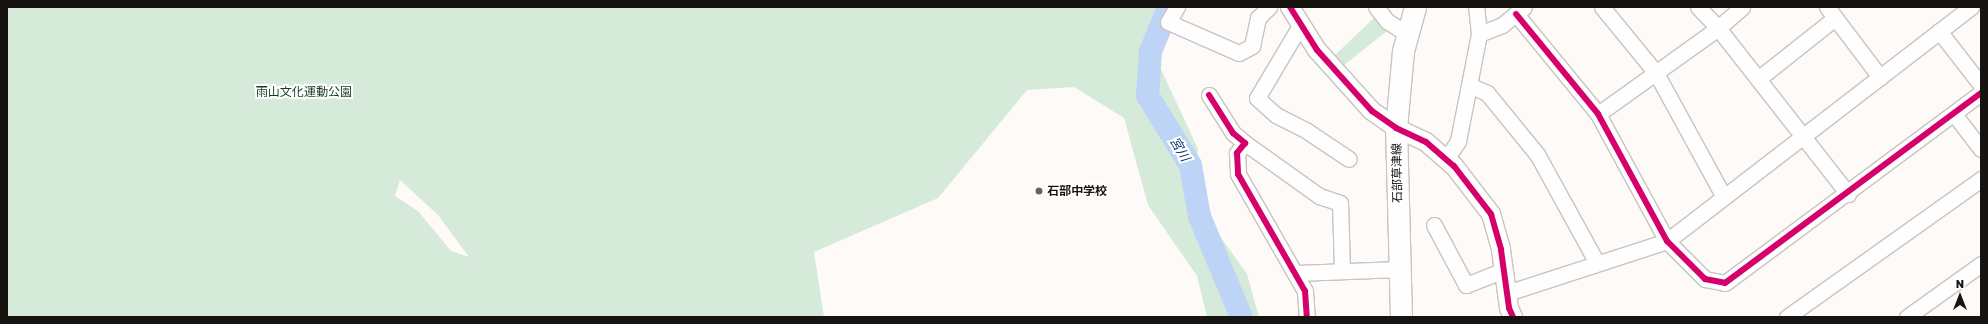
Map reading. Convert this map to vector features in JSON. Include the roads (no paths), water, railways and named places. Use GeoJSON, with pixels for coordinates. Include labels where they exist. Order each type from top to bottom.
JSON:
{"type":"FeatureCollection","features":[{"type":"Feature","properties":{"kind":"main road","name":"石部草津線"},"geometry":{"type":"LineString","coordinates":[[1401,317],[1396,128],[1403,51],[1415,7]]}},
{"type":"Feature","properties":{"kind":"street"},"geometry":{"type":"LineString","coordinates":[[1177,7],[1168,22],[1239,53],[1252,46],[1258,18],[1269,7]]}},
{"type":"Feature","properties":{"kind":"street"},"geometry":{"type":"LineString","coordinates":[[1290,7],[1317,50],[1372,111],[1396,128],[1426,142],[1446,158],[1454,166],[1491,214],[1501,250],[1509,308],[1513,317]]}},
{"type":"Feature","properties":{"kind":"street"},"geometry":{"type":"LineString","coordinates":[[1376,7],[1387,21],[1407,34]]}},
{"type":"Feature","properties":{"kind":"street"},"geometry":{"type":"LineString","coordinates":[[1446,158],[1458,141],[1479,34],[1476,7]]}},
{"type":"Feature","properties":{"kind":"street"},"geometry":{"type":"LineString","coordinates":[[1602,7],[1656,73],[1724,197]]}},
{"type":"Feature","properties":{"kind":"street"},"geometry":{"type":"LineString","coordinates":[[1698,7],[1718,28],[1848,194]]}},
{"type":"Feature","properties":{"kind":"street"},"geometry":{"type":"LineString","coordinates":[[1598,114],[1718,28],[1742,7]]}},
{"type":"Feature","properties":{"kind":"street"},"geometry":{"type":"LineString","coordinates":[[1507,293],[1667,241],[1971,7]]}},
{"type":"Feature","properties":{"kind":"street"},"geometry":{"type":"LineString","coordinates":[[1479,34],[1502,25],[1520,10],[1598,114],[1667,241],[1705,279],[1725,282],[1848,194],[1981,93]]}},
{"type":"Feature","properties":{"kind":"street"},"geometry":{"type":"LineString","coordinates":[[1758,79],[1831,12],[1880,77]]}},
{"type":"Feature","properties":{"kind":"street"},"geometry":{"type":"LineString","coordinates":[[1301,24],[1257,98],[1276,115],[1307,131],[1349,159]]}},
{"type":"Feature","properties":{"kind":"street"},"geometry":{"type":"LineString","coordinates":[[1939,31],[1981,85]]}},
{"type":"Feature","properties":{"kind":"street"},"geometry":{"type":"LineString","coordinates":[[1469,85],[1487,93],[1537,154],[1597,263]]}},
{"type":"Feature","properties":{"kind":"street"},"geometry":{"type":"LineString","coordinates":[[1208,95],[1233,133],[1245,143],[1319,196],[1340,203],[1342,270]]}},
{"type":"Feature","properties":{"kind":"street"},"geometry":{"type":"LineString","coordinates":[[1954,114],[1981,149]]}},
{"type":"Feature","properties":{"kind":"street"},"geometry":{"type":"LineString","coordinates":[[1245,143],[1237,153],[1238,174],[1297,273],[1305,291],[1307,317]]}},
{"type":"Feature","properties":{"kind":"street"},"geometry":{"type":"LineString","coordinates":[[1787,317],[1981,179]]}},
{"type":"Feature","properties":{"kind":"street"},"geometry":{"type":"LineString","coordinates":[[1434,225],[1466,285],[1504,270]]}},
{"type":"Feature","properties":{"kind":"street"},"geometry":{"type":"LineString","coordinates":[[1907,317],[1981,264]]}},
{"type":"Feature","properties":{"kind":"street"},"geometry":{"type":"LineString","coordinates":[[1297,273],[1342,270],[1400,269]]}},
{"type":"Feature","properties":{"kind":"waterway","name":"宮川"},"geometry":{"type":"LineString","coordinates":[[1168,7],[1150,51],[1147,95],[1190,165],[1199,216],[1241,317]]}},
{"type":"Feature","properties":{"kind":"place","name":"石部中学校"},"geometry":{"type":"Point","coordinates":[1039,191]}},
{"type":"Feature","properties":{"kind":"park label","name":"雨山文化運動公園"},"geometry":{"type":"Point","coordinates":[304,92]}}]}
